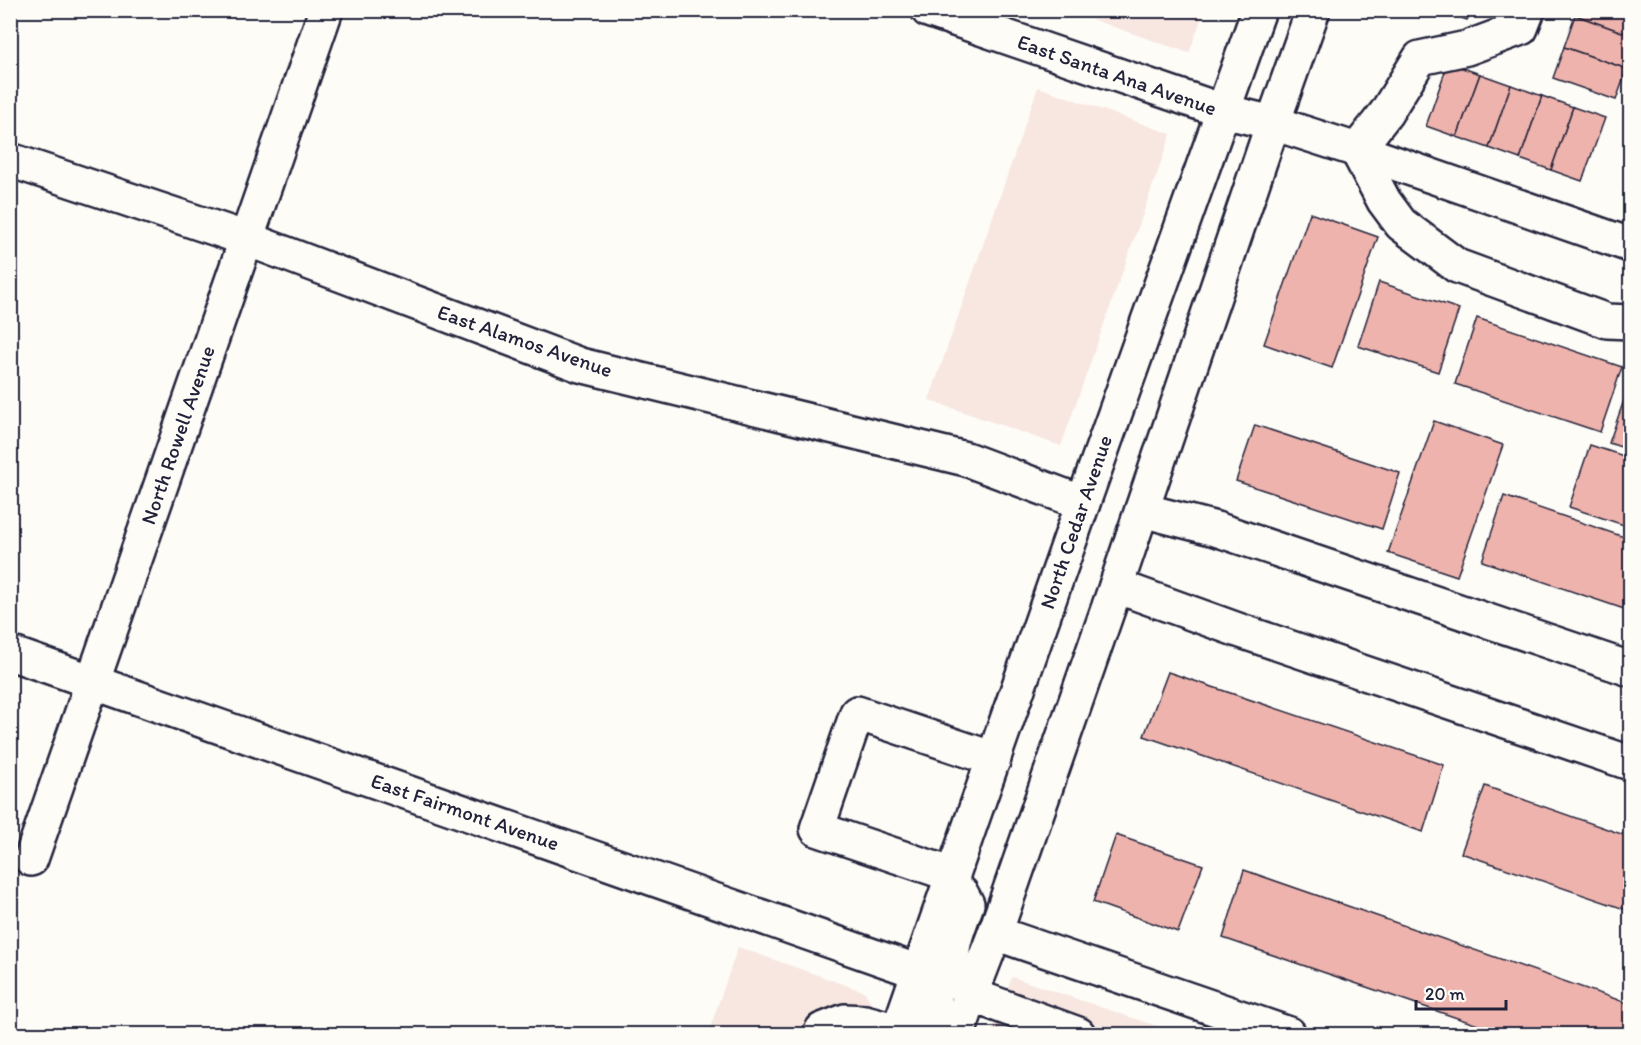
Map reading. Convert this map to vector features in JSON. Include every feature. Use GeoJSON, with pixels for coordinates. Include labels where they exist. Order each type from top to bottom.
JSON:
{"type":"FeatureCollection","features":[{"type":"Feature","properties":{"kind":"street","name":"North Rowell Avenue"},"geometry":{"type":"LineString","coordinates":[[31,859],[326,10]]}},
{"type":"Feature","properties":{"kind":"street","name":"East Santa Ana Avenue"},"geometry":{"type":"LineString","coordinates":[[928,10],[1223,111],[1273,123],[1357,150],[1630,245]]}},
{"type":"Feature","properties":{"kind":"street","name":"North Cedar Avenue"},"geometry":{"type":"LineString","coordinates":[[897,1033],[1259,10]]}},
{"type":"Feature","properties":{"kind":"street"},"geometry":{"type":"LineString","coordinates":[[958,1035],[1116,586],[1313,10]]}},
{"type":"Feature","properties":{"kind":"street"},"geometry":{"type":"LineString","coordinates":[[1528,10],[1521,28],[1467,48],[1420,58],[1386,112],[1357,150],[1384,201],[1401,224],[1457,266],[1607,321],[1630,322]]}},
{"type":"Feature","properties":{"kind":"street","name":"East Alamos Avenue"},"geometry":{"type":"LineString","coordinates":[[10,160],[247,239],[580,365],[966,459],[1083,503]]}},
{"type":"Feature","properties":{"kind":"street"},"geometry":{"type":"LineString","coordinates":[[1142,510],[1216,530],[1630,669]]}},
{"type":"Feature","properties":{"kind":"street"},"geometry":{"type":"LineString","coordinates":[[1116,586],[1630,764]]}},
{"type":"Feature","properties":{"kind":"street","name":"East Fairmont Avenue"},"geometry":{"type":"LineString","coordinates":[[10,653],[919,972]]}},
{"type":"Feature","properties":{"kind":"street"},"geometry":{"type":"LineString","coordinates":[[994,759],[857,713],[817,829],[953,875],[967,904],[952,948],[953,965],[958,979],[971,995],[1061,1032]]}},
{"type":"Feature","properties":{"kind":"street"},"geometry":{"type":"LineString","coordinates":[[994,933],[1289,1035]]}},
{"type":"Feature","properties":{"kind":"street"},"geometry":{"type":"LineString","coordinates":[[919,972],[934,992],[936,1004],[930,1035]]}},
{"type":"Feature","properties":{"kind":"street"},"geometry":{"type":"LineString","coordinates":[[820,1035],[822,1030],[845,1021],[865,1022],[897,1033]]}},
{"type":"Feature","properties":{"kind":"shaded area"},"geometry":{"type":"Polygon","coordinates":[[[1068,11],[1204,11],[1189,53],[1068,11]]]}},
{"type":"Feature","properties":{"kind":"shaded area"},"geometry":{"type":"Polygon","coordinates":[[[1038,87],[1171,134],[1061,446],[929,400],[1038,87]]]}},
{"type":"Feature","properties":{"kind":"shaded area"},"geometry":{"type":"Polygon","coordinates":[[[738,947],[865,992],[871,1004],[860,1034],[708,1034],[738,947]]]}},
{"type":"Feature","properties":{"kind":"shaded area"},"geometry":{"type":"Polygon","coordinates":[[[1012,977],[1180,1034],[991,1034],[1012,977]]]}},
{"type":"Feature","properties":{"kind":"building"},"geometry":{"type":"Polygon","coordinates":[[[1439,10],[1470,10],[1467,20],[1439,10]]]}},
{"type":"Feature","properties":{"kind":"building"},"geometry":{"type":"Polygon","coordinates":[[[1577,10],[1630,10],[1630,35],[1575,15],[1577,10]]]}},
{"type":"Feature","properties":{"kind":"building"},"geometry":{"type":"Polygon","coordinates":[[[1575,15],[1630,35],[1630,59],[1627,69],[1564,47],[1575,15]]]}},
{"type":"Feature","properties":{"kind":"building"},"geometry":{"type":"Polygon","coordinates":[[[1564,47],[1627,69],[1616,100],[1553,78],[1564,47]]]}},
{"type":"Feature","properties":{"kind":"building"},"geometry":{"type":"Polygon","coordinates":[[[1448,63],[1480,74],[1457,137],[1426,126],[1448,63]]]}},
{"type":"Feature","properties":{"kind":"building"},"geometry":{"type":"Polygon","coordinates":[[[1480,74],[1511,85],[1489,148],[1457,137],[1480,74]]]}},
{"type":"Feature","properties":{"kind":"building"},"geometry":{"type":"Polygon","coordinates":[[[1511,85],[1542,96],[1520,159],[1489,148],[1511,85]]]}},
{"type":"Feature","properties":{"kind":"building"},"geometry":{"type":"Polygon","coordinates":[[[1542,96],[1573,107],[1551,170],[1520,159],[1542,96]]]}},
{"type":"Feature","properties":{"kind":"building"},"geometry":{"type":"Polygon","coordinates":[[[1573,107],[1605,118],[1582,181],[1551,170],[1573,107]]]}},
{"type":"Feature","properties":{"kind":"building"},"geometry":{"type":"Polygon","coordinates":[[[1310,213],[1378,237],[1332,368],[1264,344],[1310,213]]]}},
{"type":"Feature","properties":{"kind":"building"},"geometry":{"type":"Polygon","coordinates":[[[1379,282],[1459,309],[1438,372],[1358,346],[1379,282]]]}},
{"type":"Feature","properties":{"kind":"building"},"geometry":{"type":"Polygon","coordinates":[[[1477,318],[1622,367],[1600,432],[1455,384],[1477,318]]]}},
{"type":"Feature","properties":{"kind":"building"},"geometry":{"type":"Polygon","coordinates":[[[1630,383],[1630,450],[1609,443],[1630,383]]]}},
{"type":"Feature","properties":{"kind":"building"},"geometry":{"type":"Polygon","coordinates":[[[1434,421],[1503,445],[1457,576],[1388,553],[1434,421]]]}},
{"type":"Feature","properties":{"kind":"building"},"geometry":{"type":"Polygon","coordinates":[[[1255,425],[1400,473],[1382,529],[1236,481],[1255,425]]]}},
{"type":"Feature","properties":{"kind":"building"},"geometry":{"type":"Polygon","coordinates":[[[1590,445],[1630,458],[1630,527],[1569,507],[1590,445]]]}},
{"type":"Feature","properties":{"kind":"building"},"geometry":{"type":"Polygon","coordinates":[[[1504,496],[1630,539],[1630,601],[1627,610],[1482,561],[1504,496]]]}},
{"type":"Feature","properties":{"kind":"building"},"geometry":{"type":"Polygon","coordinates":[[[1168,672],[1444,765],[1423,832],[1144,736],[1168,672]]]}},
{"type":"Feature","properties":{"kind":"building"},"geometry":{"type":"Polygon","coordinates":[[[1485,786],[1630,837],[1630,911],[1461,853],[1485,786]]]}},
{"type":"Feature","properties":{"kind":"building"},"geometry":{"type":"Polygon","coordinates":[[[1116,835],[1203,865],[1178,932],[1093,902],[1116,835]]]}},
{"type":"Feature","properties":{"kind":"building"},"geometry":{"type":"Polygon","coordinates":[[[1244,870],[1630,1004],[1630,1034],[1504,1034],[1223,938],[1244,870]]]}}]}
